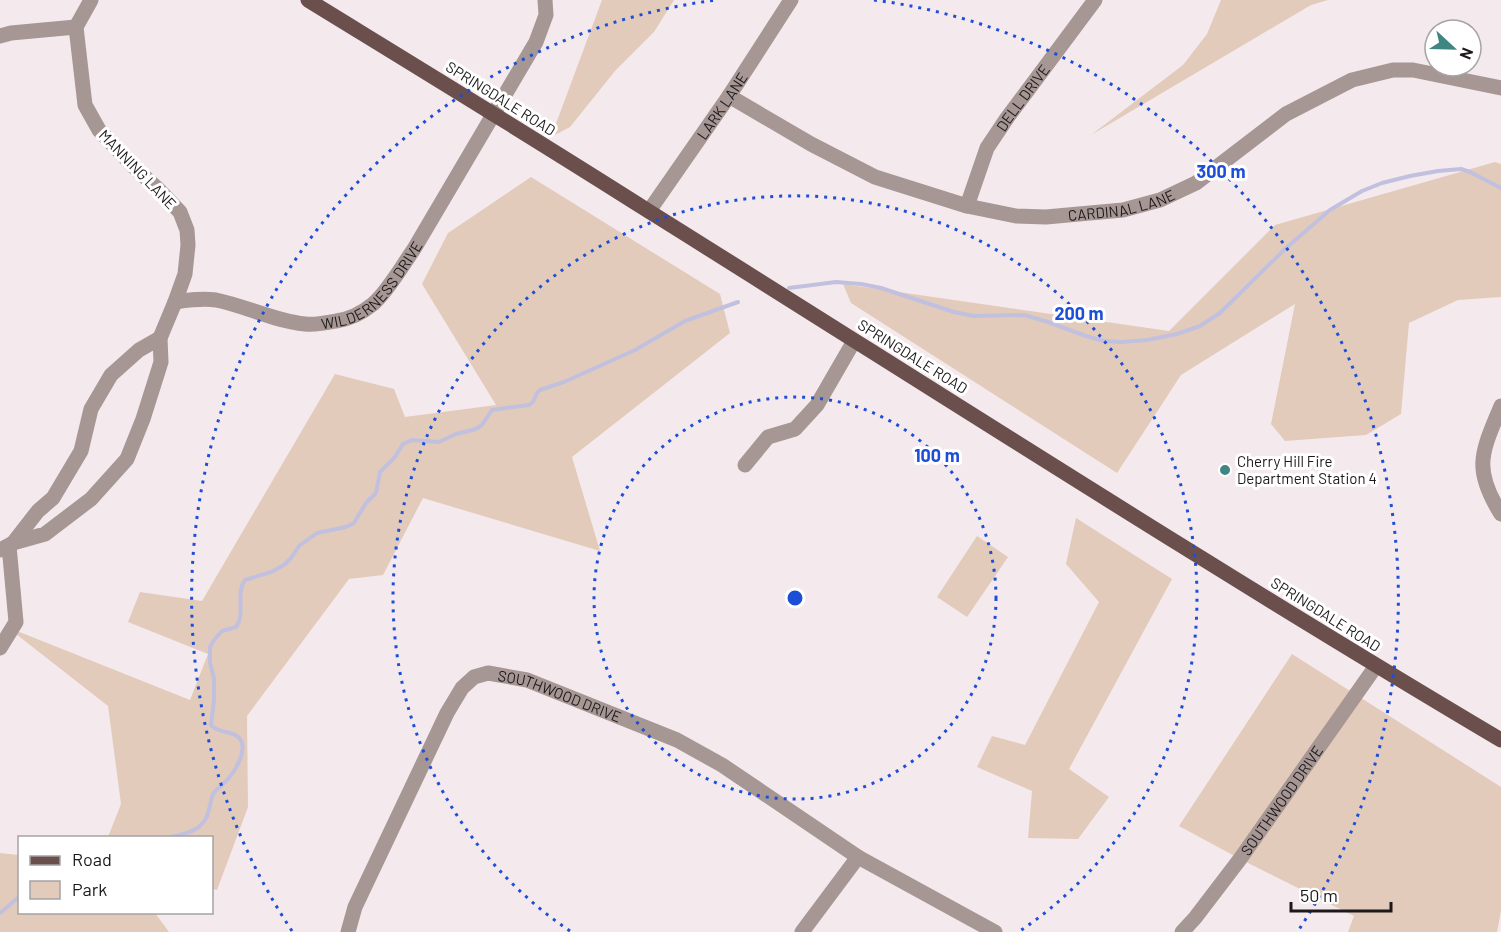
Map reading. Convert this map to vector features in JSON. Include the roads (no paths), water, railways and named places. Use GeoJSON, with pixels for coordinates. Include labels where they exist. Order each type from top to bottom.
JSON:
{"type":"FeatureCollection","features":[{"type":"Feature","properties":{"kind":"main road","name":"SPRINGDALE ROAD"},"geometry":{"type":"LineString","coordinates":[[308,0],[1376,666],[1501,740]]}},
{"type":"Feature","properties":{"kind":"street"},"geometry":{"type":"LineString","coordinates":[[0,36],[76,27],[91,0]]}},
{"type":"Feature","properties":{"kind":"street","name":"WILDERNESS DRIVE"},"geometry":{"type":"LineString","coordinates":[[175,302],[196,299],[216,300],[305,324],[321,324],[358,315],[375,303],[403,265],[536,42],[546,15],[545,0]]}},
{"type":"Feature","properties":{"kind":"street","name":"LARK LANE"},"geometry":{"type":"LineString","coordinates":[[649,211],[729,96],[791,0]]}},
{"type":"Feature","properties":{"kind":"street","name":"DELL DRIVE"},"geometry":{"type":"LineString","coordinates":[[967,206],[987,148],[1095,0]]}},
{"type":"Feature","properties":{"kind":"street","name":"MANNING LANE"},"geometry":{"type":"LineString","coordinates":[[8,546],[45,534],[91,499],[128,459],[161,362],[160,338],[185,274],[187,231],[180,212],[106,138],[85,105],[76,27]]}},
{"type":"Feature","properties":{"kind":"street","name":"CARDINAL LANE"},"geometry":{"type":"LineString","coordinates":[[729,96],[811,144],[875,177],[967,206],[1016,216],[1046,217],[1123,210],[1160,200],[1196,183],[1286,114],[1352,80],[1393,70],[1413,70],[1501,88]]}},
{"type":"Feature","properties":{"kind":"street"},"geometry":{"type":"LineString","coordinates":[[0,648],[16,622],[8,546],[38,511],[53,498],[81,451],[91,409],[111,375],[138,350],[160,338]]}},
{"type":"Feature","properties":{"kind":"street"},"geometry":{"type":"LineString","coordinates":[[745,465],[768,437],[795,429],[817,405],[854,341]]}},
{"type":"Feature","properties":{"kind":"street"},"geometry":{"type":"LineString","coordinates":[[1501,406],[1484,448],[1482,465],[1485,482],[1501,514]]}},
{"type":"Feature","properties":{"kind":"street","name":"SOUTHWOOD DRIVE"},"geometry":{"type":"LineString","coordinates":[[1182,932],[1240,859],[1376,666]]}},
{"type":"Feature","properties":{"kind":"street","name":"SOUTHWOOD DRIVE"},"geometry":{"type":"LineString","coordinates":[[348,932],[355,907],[447,713],[462,688],[474,677],[488,673],[527,680],[676,740],[723,765],[858,857],[995,932]]}},
{"type":"Feature","properties":{"kind":"street"},"geometry":{"type":"LineString","coordinates":[[802,932],[858,857]]}},
{"type":"Feature","properties":{"kind":"waterway"},"geometry":{"type":"LineString","coordinates":[[789,288],[836,282],[861,284],[973,316],[1024,315],[1104,341],[1147,340],[1177,334],[1200,326],[1220,313],[1285,249],[1330,210],[1362,191],[1410,176],[1461,169],[1501,188]]}},
{"type":"Feature","properties":{"kind":"waterway"},"geometry":{"type":"LineString","coordinates":[[175,836],[190,832],[204,822],[213,794],[235,769],[243,748],[237,736],[211,725],[214,679],[210,662],[210,647],[222,631],[236,627],[239,622],[241,591],[245,580],[271,572],[284,565],[299,546],[317,533],[354,523],[366,503],[376,493],[380,472],[395,457],[403,444],[412,440],[439,442],[456,434],[476,429],[482,425],[492,410],[529,405],[540,390],[564,382],[635,350],[685,321],[738,302]]}},
{"type":"Feature","properties":{"kind":"waterway"},"geometry":{"type":"LineString","coordinates":[[0,913],[18,898]]}},
{"type":"Feature","properties":{"kind":"place","name":"Cherry Hill Fire Department Station 4"},"geometry":{"type":"Point","coordinates":[1225,470]}}]}
